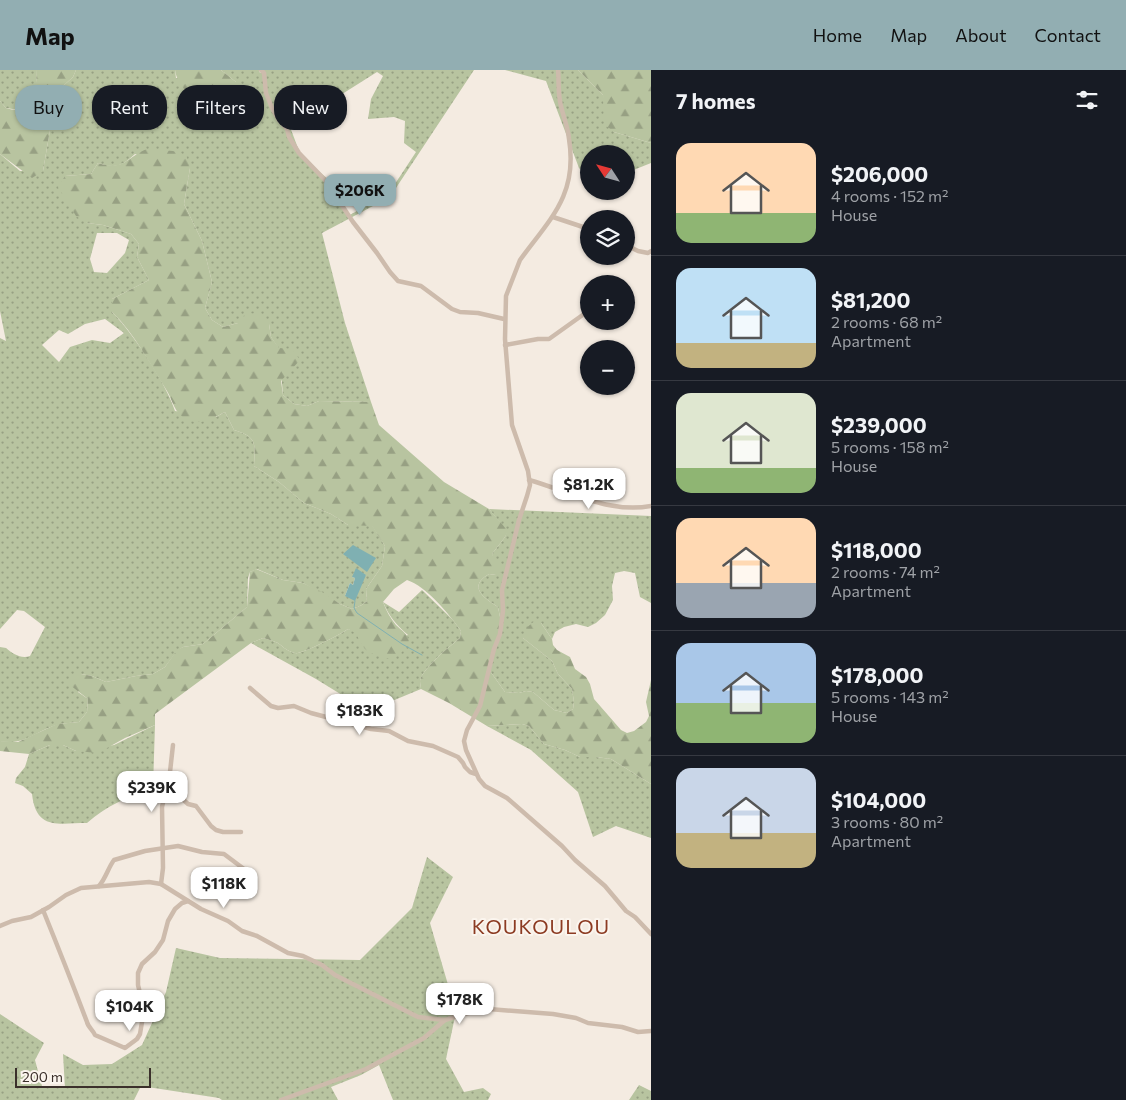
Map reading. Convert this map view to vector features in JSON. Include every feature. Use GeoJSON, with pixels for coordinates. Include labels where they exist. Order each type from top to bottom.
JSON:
{"type":"FeatureCollection","features":[{"type":"Feature","properties":{"kind":"street"},"geometry":{"type":"LineString","coordinates":[[261,70],[264,74],[266,93],[272,108],[287,129],[299,153],[325,180],[353,222],[398,281],[421,286],[460,312],[478,313],[504,319]]}},
{"type":"Feature","properties":{"kind":"street"},"geometry":{"type":"LineString","coordinates":[[558,70],[560,102],[568,129],[571,153],[564,198],[553,217],[524,254],[516,268],[506,296],[504,319],[512,425],[528,470],[527,496],[518,520],[502,590],[503,611],[500,634],[494,649],[480,706],[473,717],[464,741],[476,774],[484,786],[507,798],[562,846],[574,860],[605,886],[626,911],[635,917],[651,934]]}},
{"type":"Feature","properties":{"kind":"street"},"geometry":{"type":"LineString","coordinates":[[553,217],[580,226]]}},
{"type":"Feature","properties":{"kind":"street"},"geometry":{"type":"LineString","coordinates":[[635,250],[648,253],[651,251]]}},
{"type":"Feature","properties":{"kind":"street"},"geometry":{"type":"LineString","coordinates":[[505,345],[548,339],[580,317]]}},
{"type":"Feature","properties":{"kind":"street"},"geometry":{"type":"LineString","coordinates":[[529,480],[596,502],[635,508],[651,506]]}},
{"type":"Feature","properties":{"kind":"street"},"geometry":{"type":"LineString","coordinates":[[250,688],[271,706],[278,708],[294,706],[310,713],[371,729],[389,731],[408,741],[433,746],[458,757],[464,762],[465,767],[470,772],[476,774]]}},
{"type":"Feature","properties":{"kind":"street"},"geometry":{"type":"LineString","coordinates":[[161,884],[163,868],[162,806],[173,745]]}},
{"type":"Feature","properties":{"kind":"street"},"geometry":{"type":"LineString","coordinates":[[166,784],[188,804],[196,806],[216,830],[241,832]]}},
{"type":"Feature","properties":{"kind":"street"},"geometry":{"type":"LineString","coordinates":[[99,886],[106,878],[109,867],[114,860],[132,854],[178,846],[202,852],[224,854],[244,869]]}},
{"type":"Feature","properties":{"kind":"street"},"geometry":{"type":"LineString","coordinates":[[0,926],[31,917],[81,888],[149,882],[161,884],[201,909],[228,921],[242,931],[257,936],[288,953],[303,956],[322,965],[335,975],[418,1017],[445,1020]]}},
{"type":"Feature","properties":{"kind":"street"},"geometry":{"type":"LineString","coordinates":[[43,910],[66,964],[87,1024],[95,1035],[125,1048],[137,1039],[140,1034],[144,1010],[138,985],[138,973],[142,964],[155,952],[163,940],[168,921],[175,909],[188,901]]}},
{"type":"Feature","properties":{"kind":"street"},"geometry":{"type":"LineString","coordinates":[[281,1100],[366,1069],[424,1038],[445,1020],[489,1008],[553,1014],[576,1018],[588,1023],[622,1027],[638,1032],[651,1031]]}},
{"type":"Feature","properties":{"kind":"green space"},"geometry":{"type":"Polygon","coordinates":[[[0,70],[37,70],[36,85],[15,85],[15,109],[6,108],[0,101],[0,70]]]}},
{"type":"Feature","properties":{"kind":"green space"},"geometry":{"type":"Polygon","coordinates":[[[37,70],[76,70],[73,77],[64,85],[35,85],[37,70]]]}},
{"type":"Feature","properties":{"kind":"green space"},"geometry":{"type":"Polygon","coordinates":[[[76,70],[175,70],[176,78],[236,82],[221,70],[259,70],[260,73],[263,70],[474,70],[390,197],[322,233],[345,323],[371,402],[319,401],[307,406],[294,404],[283,395],[279,349],[271,337],[269,324],[238,323],[223,327],[212,320],[205,308],[212,282],[202,241],[184,204],[190,168],[135,154],[122,164],[114,166],[98,163],[91,174],[65,176],[87,223],[103,225],[131,234],[139,244],[137,257],[149,280],[112,299],[112,312],[148,359],[171,400],[175,411],[216,417],[225,412],[234,430],[247,435],[253,442],[255,452],[254,466],[279,482],[304,503],[331,514],[348,525],[372,525],[385,546],[382,566],[366,589],[367,601],[362,605],[352,609],[303,583],[283,580],[257,569],[250,572],[248,578],[247,607],[203,644],[183,647],[177,651],[165,667],[153,674],[106,682],[81,674],[78,692],[88,699],[87,712],[79,722],[56,725],[29,738],[8,742],[0,741],[0,647],[6,648],[20,656],[30,656],[45,627],[24,611],[17,610],[0,629],[0,338],[6,341],[0,311],[0,154],[20,171],[43,171],[50,130],[82,130],[82,85],[64,85],[73,77],[76,70]],[[377,72],[347,91],[347,85],[274,85],[274,130],[291,130],[301,156],[336,186],[348,216],[389,193],[416,152],[404,143],[405,121],[394,117],[368,119],[371,99],[383,76],[377,72]],[[97,233],[90,259],[94,272],[107,273],[125,253],[129,240],[117,233],[97,233]],[[105,319],[85,324],[68,334],[59,330],[42,345],[59,362],[70,347],[92,340],[110,343],[124,333],[105,319]],[[366,575],[352,577],[355,578],[353,585],[350,583],[345,596],[366,575]]]}},
{"type":"Feature","properties":{"kind":"green space"},"geometry":{"type":"Polygon","coordinates":[[[175,70],[221,70],[236,82],[235,85],[181,85],[175,70]]]}},
{"type":"Feature","properties":{"kind":"green space"},"geometry":{"type":"Polygon","coordinates":[[[505,70],[578,70],[603,95],[614,132],[651,143],[651,163],[635,169],[635,145],[580,145],[580,169],[546,81],[505,70]]]}},
{"type":"Feature","properties":{"kind":"green space"},"geometry":{"type":"Polygon","coordinates":[[[578,70],[651,70],[651,143],[614,132],[604,124],[603,95],[578,70]]]}},
{"type":"Feature","properties":{"kind":"green space"},"geometry":{"type":"Polygon","coordinates":[[[0,101],[6,108],[15,110],[15,130],[50,130],[43,171],[32,178],[0,154],[0,101]]]}},
{"type":"Feature","properties":{"kind":"green space"},"geometry":{"type":"Polygon","coordinates":[[[147,149],[173,151],[186,155],[190,168],[184,204],[202,241],[212,282],[205,308],[212,320],[223,327],[238,323],[246,313],[260,314],[269,324],[271,337],[279,348],[292,349],[300,360],[281,381],[283,395],[294,404],[307,406],[319,401],[371,402],[379,425],[444,482],[489,509],[508,531],[492,554],[501,572],[496,575],[489,574],[482,579],[478,588],[483,596],[498,607],[501,622],[490,671],[505,692],[533,692],[554,710],[567,713],[573,709],[572,689],[558,674],[552,661],[523,638],[524,632],[535,621],[541,623],[557,650],[570,657],[575,669],[586,677],[590,684],[594,699],[621,730],[627,733],[634,731],[646,722],[649,716],[646,702],[651,680],[651,784],[611,759],[580,757],[544,744],[529,726],[522,724],[487,726],[421,689],[420,681],[425,671],[460,638],[461,631],[430,595],[407,580],[394,589],[383,602],[392,620],[406,634],[409,641],[404,650],[394,658],[385,658],[368,652],[356,635],[348,629],[321,644],[299,653],[291,652],[278,643],[263,638],[251,643],[155,714],[155,725],[125,738],[98,753],[76,751],[63,745],[50,745],[29,754],[0,751],[0,741],[18,742],[57,724],[79,722],[87,712],[88,699],[70,685],[70,676],[81,674],[106,682],[153,674],[165,667],[177,650],[183,647],[203,644],[247,607],[250,572],[256,569],[283,580],[303,583],[352,609],[367,601],[366,589],[382,566],[385,546],[372,526],[348,525],[331,514],[304,503],[279,482],[254,466],[255,452],[253,442],[247,435],[234,430],[225,412],[201,422],[191,421],[182,416],[176,410],[167,391],[135,340],[112,312],[112,299],[149,280],[137,257],[139,244],[131,234],[103,225],[87,223],[76,216],[58,187],[65,176],[91,174],[98,163],[107,165],[120,164],[147,149]]]}},
{"type":"Feature","properties":{"kind":"green space"},"geometry":{"type":"Polygon","coordinates":[[[489,509],[651,516],[651,603],[640,597],[635,573],[624,571],[615,573],[612,586],[613,600],[605,615],[596,623],[588,627],[576,624],[564,627],[555,632],[552,639],[541,623],[523,638],[552,661],[558,674],[572,689],[573,709],[567,713],[554,710],[533,692],[505,692],[490,671],[501,622],[498,607],[483,596],[478,588],[482,579],[489,574],[496,575],[492,554],[505,537],[507,531],[489,509]]]}},
{"type":"Feature","properties":{"kind":"green space"},"geometry":{"type":"Polygon","coordinates":[[[422,590],[453,620],[461,631],[460,638],[425,671],[420,681],[421,689],[368,711],[316,679],[251,643],[265,638],[278,643],[288,650],[299,653],[313,648],[348,629],[355,631],[365,648],[408,635],[393,620],[383,602],[399,612],[422,590]]]}},
{"type":"Feature","properties":{"kind":"green space"},"geometry":{"type":"Polygon","coordinates":[[[522,724],[529,726],[544,744],[580,757],[611,759],[651,784],[651,838],[616,826],[593,837],[578,792],[531,750],[487,726],[522,724]]]}},
{"type":"Feature","properties":{"kind":"green space"},"geometry":{"type":"Polygon","coordinates":[[[155,725],[153,788],[118,802],[102,811],[87,823],[58,824],[44,819],[38,814],[34,806],[32,794],[23,786],[15,783],[16,778],[25,767],[29,754],[50,745],[63,745],[76,751],[114,745],[155,725]]]}},
{"type":"Feature","properties":{"kind":"green space"},"geometry":{"type":"Polygon","coordinates":[[[427,857],[453,877],[430,923],[456,1012],[446,1059],[464,1092],[483,1088],[491,1094],[488,1100],[393,1100],[379,1065],[361,1075],[331,1087],[338,1100],[222,1100],[141,1086],[134,1100],[0,1100],[0,1014],[44,1043],[35,1060],[42,1086],[65,1088],[63,1054],[83,1065],[112,1064],[142,1045],[166,992],[176,948],[220,958],[360,960],[412,908],[427,857]]]}},
{"type":"Feature","properties":{"kind":"green space"},"geometry":{"type":"Polygon","coordinates":[[[639,1085],[651,1091],[651,1100],[629,1100],[639,1085]]]}},
{"type":"Feature","properties":{"kind":"water"},"geometry":{"type":"Polygon","coordinates":[[[353,545],[376,558],[367,572],[343,554],[353,545]]]}},
{"type":"Feature","properties":{"kind":"water"},"geometry":{"type":"Polygon","coordinates":[[[356,568],[366,575],[355,601],[345,596],[350,583],[353,585],[355,578],[352,577],[356,568]]]}},
{"type":"Feature","properties":{"kind":"waterway"},"geometry":{"type":"LineString","coordinates":[[355,601],[354,608],[357,613],[402,644],[422,655]]}},
{"type":"Feature","properties":{"kind":"district","name":"KOUKOULOU"},"geometry":{"type":"Point","coordinates":[541,926]}}]}
